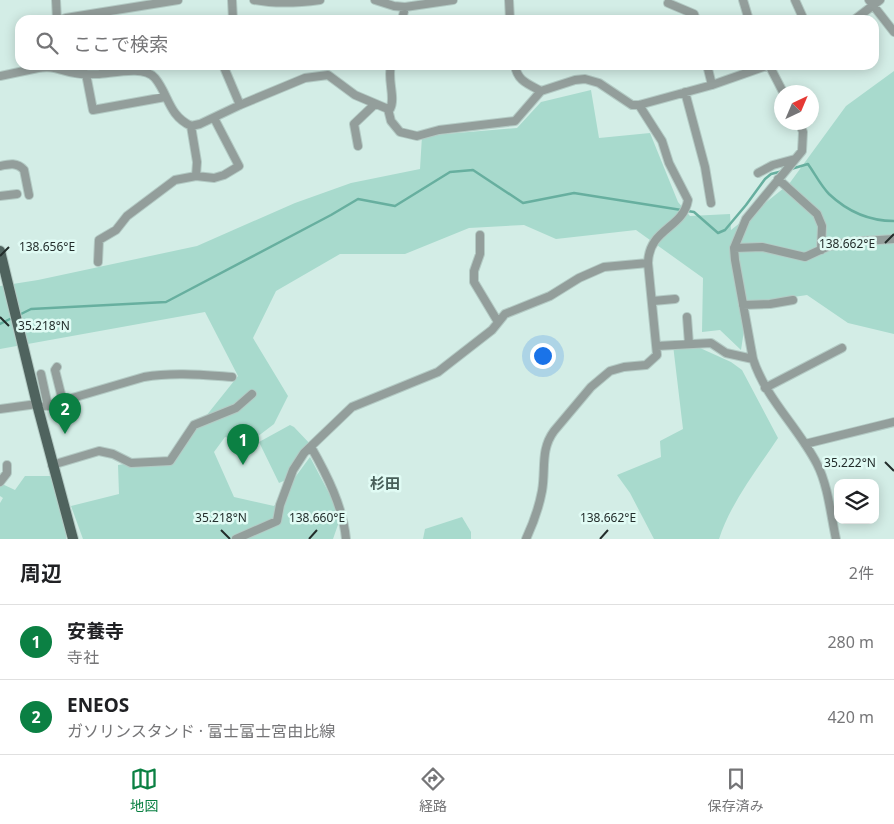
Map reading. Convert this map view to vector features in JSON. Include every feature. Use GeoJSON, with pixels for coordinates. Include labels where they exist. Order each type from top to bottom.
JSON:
{"type":"FeatureCollection","features":[{"type":"Feature","properties":{"kind":"main road"},"geometry":{"type":"LineString","coordinates":[[0,251],[20,335],[41,406],[52,466],[73,539]]}},
{"type":"Feature","properties":{"kind":"street"},"geometry":{"type":"LineString","coordinates":[[56,0],[58,15]]}},
{"type":"Feature","properties":{"kind":"street"},"geometry":{"type":"LineString","coordinates":[[81,15],[148,2],[178,0]]}},
{"type":"Feature","properties":{"kind":"street"},"geometry":{"type":"LineString","coordinates":[[232,0],[233,15]]}},
{"type":"Feature","properties":{"kind":"street"},"geometry":{"type":"LineString","coordinates":[[254,0],[300,3],[320,0]]}},
{"type":"Feature","properties":{"kind":"street"},"geometry":{"type":"LineString","coordinates":[[375,0],[394,6],[453,0]]}},
{"type":"Feature","properties":{"kind":"street"},"geometry":{"type":"LineString","coordinates":[[508,0],[510,15]]}},
{"type":"Feature","properties":{"kind":"street"},"geometry":{"type":"LineString","coordinates":[[743,0],[748,15]]}},
{"type":"Feature","properties":{"kind":"street"},"geometry":{"type":"LineString","coordinates":[[795,0],[802,15]]}},
{"type":"Feature","properties":{"kind":"street"},"geometry":{"type":"LineString","coordinates":[[860,15],[874,2],[894,32]]}},
{"type":"Feature","properties":{"kind":"street"},"geometry":{"type":"LineString","coordinates":[[668,3],[694,15]]}},
{"type":"Feature","properties":{"kind":"street"},"geometry":{"type":"LineString","coordinates":[[403,15],[405,6]]}},
{"type":"Feature","properties":{"kind":"street"},"geometry":{"type":"LineString","coordinates":[[0,76],[23,70]]}},
{"type":"Feature","properties":{"kind":"street"},"geometry":{"type":"LineString","coordinates":[[63,70],[76,74],[126,71],[146,72],[154,76],[170,108],[179,118],[191,126],[197,162],[196,176]]}},
{"type":"Feature","properties":{"kind":"street"},"geometry":{"type":"LineString","coordinates":[[225,70],[240,105]]}},
{"type":"Feature","properties":{"kind":"street"},"geometry":{"type":"LineString","coordinates":[[388,109],[393,104],[388,75],[390,70]]}},
{"type":"Feature","properties":{"kind":"street"},"geometry":{"type":"LineString","coordinates":[[516,70],[522,81],[541,91]]}},
{"type":"Feature","properties":{"kind":"street"},"geometry":{"type":"LineString","coordinates":[[708,70],[712,85]]}},
{"type":"Feature","properties":{"kind":"street"},"geometry":{"type":"LineString","coordinates":[[388,109],[391,121],[400,132],[417,136],[439,130],[515,120],[541,91],[575,80],[599,83],[632,105],[639,105],[712,85],[755,70]]}},
{"type":"Feature","properties":{"kind":"street"},"geometry":{"type":"LineString","coordinates":[[772,70],[779,85]]}},
{"type":"Feature","properties":{"kind":"street"},"geometry":{"type":"LineString","coordinates":[[86,74],[93,110],[165,97]]}},
{"type":"Feature","properties":{"kind":"street"},"geometry":{"type":"LineString","coordinates":[[191,126],[214,118],[304,78],[328,75],[355,95],[388,109]]}},
{"type":"Feature","properties":{"kind":"street"},"geometry":{"type":"LineString","coordinates":[[685,92],[705,167],[711,203]]}},
{"type":"Feature","properties":{"kind":"street"},"geometry":{"type":"LineString","coordinates":[[358,146],[354,124],[375,104]]}},
{"type":"Feature","properties":{"kind":"street"},"geometry":{"type":"LineString","coordinates":[[526,539],[540,503],[544,453],[549,438],[591,387],[610,371],[624,367],[646,365],[657,355],[648,263],[650,252],[655,240],[682,215],[688,202],[669,163],[662,141],[639,105]]}},
{"type":"Feature","properties":{"kind":"street"},"geometry":{"type":"LineString","coordinates":[[98,262],[99,240],[116,230],[127,216],[175,180],[196,176],[214,178],[224,175],[239,166],[214,118]]}},
{"type":"Feature","properties":{"kind":"street"},"geometry":{"type":"LineString","coordinates":[[802,130],[804,142],[802,151],[746,219],[734,248],[753,359],[765,388],[805,444],[818,466],[836,539]]}},
{"type":"Feature","properties":{"kind":"street"},"geometry":{"type":"LineString","coordinates":[[758,172],[773,164],[792,162]]}},
{"type":"Feature","properties":{"kind":"street"},"geometry":{"type":"LineString","coordinates":[[0,166],[17,164],[22,167],[29,195]]}},
{"type":"Feature","properties":{"kind":"street"},"geometry":{"type":"LineString","coordinates":[[780,177],[821,221],[821,250]]}},
{"type":"Feature","properties":{"kind":"street"},"geometry":{"type":"LineString","coordinates":[[0,196],[17,194]]}},
{"type":"Feature","properties":{"kind":"street"},"geometry":{"type":"LineString","coordinates":[[480,235],[480,254],[474,271],[474,282],[498,322]]}},
{"type":"Feature","properties":{"kind":"street"},"geometry":{"type":"LineString","coordinates":[[734,248],[762,247],[805,257],[829,246],[849,242],[894,239]]}},
{"type":"Feature","properties":{"kind":"street"},"geometry":{"type":"LineString","coordinates":[[236,539],[278,521],[280,505],[293,470],[304,453],[352,407],[438,372],[492,330],[505,314],[550,296],[579,278],[604,267],[648,263]]}},
{"type":"Feature","properties":{"kind":"street"},"geometry":{"type":"LineString","coordinates":[[652,301],[675,299]]}},
{"type":"Feature","properties":{"kind":"street"},"geometry":{"type":"LineString","coordinates":[[743,305],[770,304],[793,300]]}},
{"type":"Feature","properties":{"kind":"street"},"geometry":{"type":"LineString","coordinates":[[687,317],[689,344]]}},
{"type":"Feature","properties":{"kind":"street"},"geometry":{"type":"LineString","coordinates":[[656,346],[711,343],[726,353],[753,359]]}},
{"type":"Feature","properties":{"kind":"street"},"geometry":{"type":"LineString","coordinates":[[765,388],[842,348]]}},
{"type":"Feature","properties":{"kind":"street"},"geometry":{"type":"LineString","coordinates":[[57,367],[54,370],[63,402]]}},
{"type":"Feature","properties":{"kind":"street"},"geometry":{"type":"LineString","coordinates":[[41,374],[41,406]]}},
{"type":"Feature","properties":{"kind":"street"},"geometry":{"type":"LineString","coordinates":[[0,409],[41,406],[63,402],[123,382],[159,374],[232,377]]}},
{"type":"Feature","properties":{"kind":"street"},"geometry":{"type":"LineString","coordinates":[[52,466],[99,451],[113,454],[131,463],[170,461],[194,425],[236,408],[252,394]]}},
{"type":"Feature","properties":{"kind":"street"},"geometry":{"type":"LineString","coordinates":[[805,444],[894,422]]}},
{"type":"Feature","properties":{"kind":"street"},"geometry":{"type":"LineString","coordinates":[[311,447],[323,468],[337,503],[345,528],[346,539]]}},
{"type":"Feature","properties":{"kind":"street"},"geometry":{"type":"LineString","coordinates":[[0,482],[6,473],[7,465]]}},
{"type":"Feature","properties":{"kind":"green space"},"geometry":{"type":"Polygon","coordinates":[[[894,71],[894,334],[848,323],[807,295],[748,304],[741,350],[720,330],[702,332],[703,278],[636,230],[556,239],[524,225],[469,228],[405,254],[340,254],[276,291],[253,338],[288,396],[274,424],[249,443],[225,437],[214,452],[234,497],[274,506],[310,457],[341,516],[333,539],[83,539],[71,506],[119,494],[118,465],[174,456],[238,376],[205,312],[0,349],[0,286],[38,280],[197,246],[295,203],[351,183],[420,169],[422,136],[517,128],[541,102],[591,90],[599,138],[650,133],[678,202],[690,216],[730,214],[731,230],[789,184],[846,106],[894,71]]]}},
{"type":"Feature","properties":{"kind":"green space"},"geometry":{"type":"Polygon","coordinates":[[[673,345],[700,348],[731,362],[742,370],[778,438],[737,499],[719,539],[654,539],[630,493],[617,475],[661,457],[660,441],[683,429],[673,345]]]}},
{"type":"Feature","properties":{"kind":"green space"},"geometry":{"type":"Polygon","coordinates":[[[290,425],[312,446],[288,479],[279,483],[259,442],[290,425]]]}},
{"type":"Feature","properties":{"kind":"green space"},"geometry":{"type":"Polygon","coordinates":[[[25,476],[51,476],[66,522],[66,539],[0,539],[0,503],[3,498],[0,496],[0,483],[15,490],[25,476]]]}},
{"type":"Feature","properties":{"kind":"green space"},"geometry":{"type":"Polygon","coordinates":[[[462,517],[471,532],[471,539],[423,539],[425,529],[462,517]]]}},
{"type":"Feature","properties":{"kind":"waterway"},"geometry":{"type":"LineString","coordinates":[[791,169],[808,164],[826,191],[843,205],[868,217],[894,221]]}},
{"type":"Feature","properties":{"kind":"waterway"},"geometry":{"type":"LineString","coordinates":[[19,315],[31,309],[166,302],[358,199],[395,206],[450,172],[473,170],[523,203],[574,193],[694,212],[718,233],[725,230],[765,179],[771,174],[783,171]]}},
{"type":"Feature","properties":{"kind":"waterway"},"geometry":{"type":"LineString","coordinates":[[0,324],[12,318]]}},
{"type":"Feature","properties":{"kind":"place","name":"ENEOS"},"geometry":{"type":"Point","coordinates":[65,434]}},
{"type":"Feature","properties":{"kind":"place","name":"安養寺"},"geometry":{"type":"Point","coordinates":[243,465]}},
{"type":"Feature","properties":{"kind":"district","name":"杉田"},"geometry":{"type":"Point","coordinates":[385,484]}}]}
